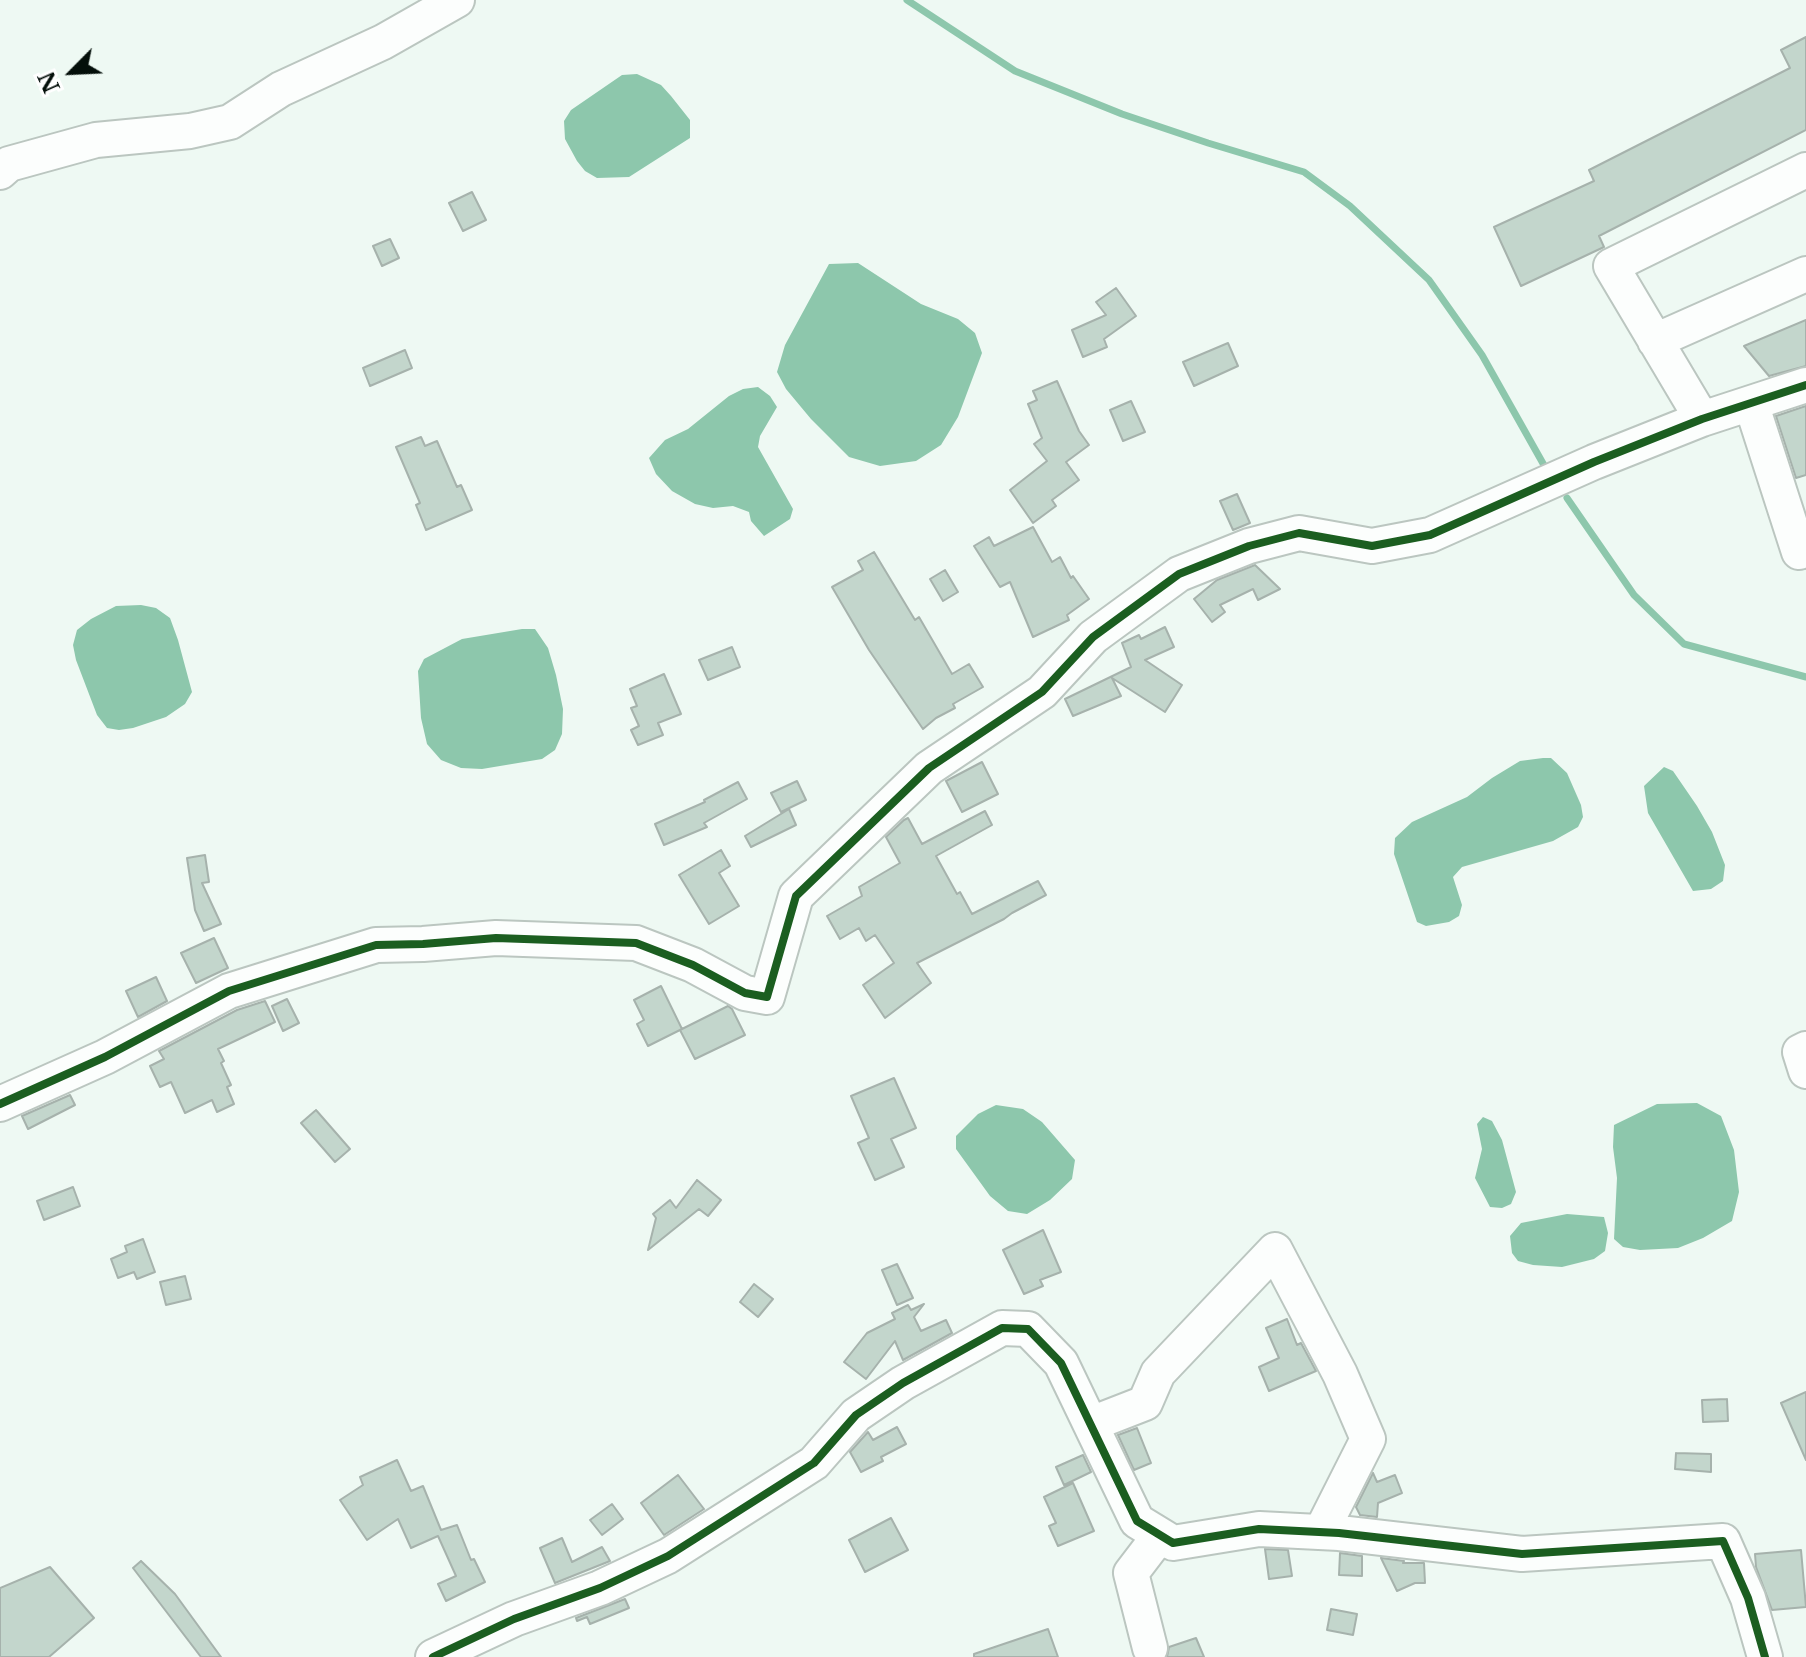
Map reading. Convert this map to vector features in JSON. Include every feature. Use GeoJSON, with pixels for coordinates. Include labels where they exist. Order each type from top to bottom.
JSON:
{"type":"FeatureCollection","features":[{"type":"Feature","properties":{"kind":"street"},"geometry":{"type":"LineString","coordinates":[[0,172],[9,164],[96,140],[190,131],[230,122],[281,89],[383,42],[457,0]]}},
{"type":"Feature","properties":{"kind":"street"},"geometry":{"type":"LineString","coordinates":[[1702,419],[1611,266],[1806,170]]}},
{"type":"Feature","properties":{"kind":"street"},"geometry":{"type":"LineString","coordinates":[[1655,341],[1806,274]]}},
{"type":"Feature","properties":{"kind":"street"},"geometry":{"type":"LineString","coordinates":[[0,1104],[105,1057],[229,991],[376,945],[496,938],[636,943],[693,965],[745,993],[767,997],[796,896],[929,768],[1042,692],[1093,637],[1179,574],[1249,546],[1299,533],[1372,546],[1430,535],[1594,462],[1702,419],[1806,385]]}},
{"type":"Feature","properties":{"kind":"street"},"geometry":{"type":"LineString","coordinates":[[1751,403],[1799,552],[1806,549]]}},
{"type":"Feature","properties":{"kind":"street"},"geometry":{"type":"LineString","coordinates":[[1806,1049],[1800,1052],[1806,1071]]}},
{"type":"Feature","properties":{"kind":"street"},"geometry":{"type":"LineString","coordinates":[[1091,1424],[1145,1403],[1158,1373],[1275,1250],[1340,1374],[1368,1439],[1321,1532]]}},
{"type":"Feature","properties":{"kind":"street"},"geometry":{"type":"LineString","coordinates":[[433,1657],[514,1619],[600,1588],[668,1556],[814,1463],[856,1415],[903,1383],[1002,1328],[1028,1329],[1061,1363],[1137,1521],[1173,1543],[1259,1529],[1321,1532],[1522,1554],[1723,1541],[1748,1598],[1765,1657]]}},
{"type":"Feature","properties":{"kind":"street"},"geometry":{"type":"LineString","coordinates":[[1150,1648],[1131,1573],[1160,1535]]}},
{"type":"Feature","properties":{"kind":"shaded area"},"geometry":{"type":"Polygon","coordinates":[[[637,74],[661,85],[671,96],[690,120],[690,138],[629,177],[597,178],[585,171],[577,161],[565,139],[564,121],[571,110],[622,75],[637,74]]]}},
{"type":"Feature","properties":{"kind":"shaded area"},"geometry":{"type":"Polygon","coordinates":[[[858,263],[921,304],[958,319],[975,333],[982,353],[958,417],[941,445],[916,461],[880,466],[849,457],[811,419],[786,389],[777,372],[785,345],[829,264],[858,263]]]}},
{"type":"Feature","properties":{"kind":"shaded area"},"geometry":{"type":"Polygon","coordinates":[[[758,387],[770,396],[777,407],[760,436],[758,447],[793,509],[790,519],[764,536],[751,521],[749,512],[733,506],[713,508],[695,504],[672,491],[656,474],[649,458],[665,440],[688,429],[729,396],[743,389],[758,387]]]}},
{"type":"Feature","properties":{"kind":"shaded area"},"geometry":{"type":"Polygon","coordinates":[[[116,606],[156,608],[170,618],[192,692],[185,704],[166,717],[133,728],[107,728],[97,715],[76,660],[73,645],[77,630],[116,606]]]}},
{"type":"Feature","properties":{"kind":"shaded area"},"geometry":{"type":"Polygon","coordinates":[[[535,629],[548,648],[556,675],[563,709],[562,734],[555,750],[542,759],[482,769],[461,768],[441,760],[427,744],[421,718],[418,671],[424,659],[462,639],[535,629]]]}},
{"type":"Feature","properties":{"kind":"shaded area"},"geometry":{"type":"Polygon","coordinates":[[[1551,758],[1567,773],[1581,805],[1583,817],[1578,827],[1553,841],[1462,867],[1453,877],[1462,905],[1459,916],[1449,922],[1426,926],[1417,922],[1394,854],[1395,838],[1412,822],[1467,797],[1520,761],[1551,758]]]}},
{"type":"Feature","properties":{"kind":"shaded area"},"geometry":{"type":"Polygon","coordinates":[[[1664,767],[1673,771],[1697,806],[1712,832],[1725,865],[1723,881],[1711,889],[1693,891],[1648,813],[1644,786],[1664,767]]]}},
{"type":"Feature","properties":{"kind":"shaded area"},"geometry":{"type":"Polygon","coordinates":[[[1697,1103],[1721,1116],[1734,1150],[1739,1192],[1732,1221],[1678,1248],[1640,1250],[1623,1247],[1614,1239],[1617,1178],[1614,1125],[1657,1104],[1697,1103]]]}},
{"type":"Feature","properties":{"kind":"shaded area"},"geometry":{"type":"Polygon","coordinates":[[[996,1105],[1023,1109],[1042,1122],[1075,1160],[1072,1179],[1050,1200],[1027,1214],[1008,1211],[990,1196],[956,1149],[956,1136],[978,1114],[996,1105]]]}},
{"type":"Feature","properties":{"kind":"shaded area"},"geometry":{"type":"Polygon","coordinates":[[[1483,1117],[1492,1121],[1502,1140],[1516,1192],[1511,1204],[1502,1208],[1490,1207],[1475,1178],[1482,1149],[1477,1124],[1483,1117]]]}},
{"type":"Feature","properties":{"kind":"shaded area"},"geometry":{"type":"Polygon","coordinates":[[[1567,1214],[1604,1217],[1608,1233],[1605,1251],[1594,1259],[1562,1267],[1518,1261],[1512,1253],[1510,1236],[1521,1223],[1567,1214]]]}},
{"type":"Feature","properties":{"kind":"building"},"geometry":{"type":"Polygon","coordinates":[[[1806,37],[1806,130],[1599,236],[1604,247],[1521,286],[1494,227],[1594,181],[1589,170],[1790,68],[1781,50],[1806,37]]]}},
{"type":"Feature","properties":{"kind":"building"},"geometry":{"type":"Polygon","coordinates":[[[472,192],[486,220],[463,231],[449,203],[472,192]]]}},
{"type":"Feature","properties":{"kind":"building"},"geometry":{"type":"Polygon","coordinates":[[[390,239],[399,258],[382,266],[373,246],[390,239]]]}},
{"type":"Feature","properties":{"kind":"building"},"geometry":{"type":"Polygon","coordinates":[[[1116,288],[1136,316],[1104,339],[1107,347],[1083,357],[1072,330],[1106,315],[1096,302],[1116,288]]]}},
{"type":"Feature","properties":{"kind":"building"},"geometry":{"type":"Polygon","coordinates":[[[1806,320],[1806,366],[1769,376],[1744,346],[1806,320]]]}},
{"type":"Feature","properties":{"kind":"building"},"geometry":{"type":"Polygon","coordinates":[[[1228,343],[1238,366],[1194,386],[1183,362],[1228,343]]]}},
{"type":"Feature","properties":{"kind":"building"},"geometry":{"type":"Polygon","coordinates":[[[405,350],[412,368],[370,386],[363,368],[405,350]]]}},
{"type":"Feature","properties":{"kind":"building"},"geometry":{"type":"Polygon","coordinates":[[[1057,381],[1079,431],[1089,445],[1066,462],[1079,480],[1052,500],[1056,506],[1033,523],[1010,490],[1047,461],[1034,444],[1042,438],[1028,404],[1037,400],[1033,391],[1057,381]]]}},
{"type":"Feature","properties":{"kind":"building"},"geometry":{"type":"Polygon","coordinates":[[[1131,401],[1145,432],[1123,441],[1110,410],[1131,401]]]}},
{"type":"Feature","properties":{"kind":"building"},"geometry":{"type":"Polygon","coordinates":[[[1806,406],[1806,475],[1796,478],[1776,416],[1806,406]]]}},
{"type":"Feature","properties":{"kind":"building"},"geometry":{"type":"Polygon","coordinates":[[[421,437],[425,446],[437,441],[457,487],[461,485],[472,510],[426,530],[416,505],[420,503],[396,447],[421,437]]]}},
{"type":"Feature","properties":{"kind":"building"},"geometry":{"type":"Polygon","coordinates":[[[1237,494],[1250,523],[1233,530],[1220,501],[1237,494]]]}},
{"type":"Feature","properties":{"kind":"building"},"geometry":{"type":"Polygon","coordinates":[[[1033,527],[1052,562],[1060,557],[1071,578],[1073,576],[1089,599],[1067,615],[1069,620],[1033,637],[1010,582],[1000,587],[974,546],[989,537],[994,546],[1033,527]]]}},
{"type":"Feature","properties":{"kind":"building"},"geometry":{"type":"Polygon","coordinates":[[[874,552],[915,620],[919,617],[952,674],[969,664],[983,687],[953,704],[955,708],[923,729],[869,650],[832,587],[863,570],[858,561],[874,552]]]}},
{"type":"Feature","properties":{"kind":"building"},"geometry":{"type":"Polygon","coordinates":[[[1255,565],[1280,589],[1258,600],[1253,589],[1220,605],[1225,612],[1212,622],[1194,599],[1217,580],[1255,565]]]}},
{"type":"Feature","properties":{"kind":"building"},"geometry":{"type":"Polygon","coordinates":[[[945,570],[958,592],[943,601],[930,579],[945,570]]]}},
{"type":"Feature","properties":{"kind":"building"},"geometry":{"type":"Polygon","coordinates":[[[1165,627],[1174,647],[1145,660],[1182,685],[1165,712],[1112,678],[1121,696],[1073,716],[1065,699],[1131,667],[1122,643],[1139,635],[1141,639],[1165,627]]]}},
{"type":"Feature","properties":{"kind":"building"},"geometry":{"type":"Polygon","coordinates":[[[732,647],[740,667],[708,680],[699,660],[732,647]]]}},
{"type":"Feature","properties":{"kind":"building"},"geometry":{"type":"Polygon","coordinates":[[[664,674],[681,714],[658,723],[663,735],[638,745],[631,730],[639,726],[631,708],[637,706],[630,689],[664,674]]]}},
{"type":"Feature","properties":{"kind":"building"},"geometry":{"type":"Polygon","coordinates":[[[982,762],[998,794],[962,812],[946,781],[982,762]]]}},
{"type":"Feature","properties":{"kind":"building"},"geometry":{"type":"Polygon","coordinates":[[[797,781],[806,800],[781,812],[771,793],[797,781]]]}},
{"type":"Feature","properties":{"kind":"building"},"geometry":{"type":"Polygon","coordinates":[[[738,782],[747,799],[704,823],[707,827],[664,845],[655,824],[705,802],[738,782]]]}},
{"type":"Feature","properties":{"kind":"building"},"geometry":{"type":"Polygon","coordinates":[[[789,809],[796,825],[751,847],[745,836],[789,809]]]}},
{"type":"Feature","properties":{"kind":"building"},"geometry":{"type":"Polygon","coordinates":[[[985,811],[992,825],[936,856],[957,894],[960,892],[972,914],[1038,881],[1046,895],[917,963],[931,983],[885,1018],[863,985],[894,963],[875,935],[866,941],[859,928],[840,939],[827,916],[862,896],[859,887],[900,863],[886,837],[904,820],[908,818],[922,844],[985,811]]]}},
{"type":"Feature","properties":{"kind":"building"},"geometry":{"type":"Polygon","coordinates":[[[721,850],[730,866],[719,873],[739,906],[709,924],[679,875],[721,850]]]}},
{"type":"Feature","properties":{"kind":"building"},"geometry":{"type":"Polygon","coordinates":[[[205,855],[209,882],[202,883],[221,924],[204,931],[195,910],[187,858],[205,855]]]}},
{"type":"Feature","properties":{"kind":"building"},"geometry":{"type":"Polygon","coordinates":[[[214,938],[228,968],[196,983],[181,953],[214,938]]]}},
{"type":"Feature","properties":{"kind":"building"},"geometry":{"type":"Polygon","coordinates":[[[156,977],[167,1001],[138,1017],[126,991],[156,977]]]}},
{"type":"Feature","properties":{"kind":"building"},"geometry":{"type":"Polygon","coordinates":[[[661,986],[682,1029],[648,1046],[637,1024],[644,1020],[634,1000],[661,986]]]}},
{"type":"Feature","properties":{"kind":"building"},"geometry":{"type":"Polygon","coordinates":[[[287,999],[299,1023],[283,1031],[272,1006],[287,999]]]}},
{"type":"Feature","properties":{"kind":"building"},"geometry":{"type":"Polygon","coordinates":[[[265,1001],[275,1022],[218,1049],[231,1085],[227,1087],[234,1104],[217,1112],[212,1100],[185,1113],[171,1082],[160,1087],[150,1066],[164,1059],[159,1051],[237,1010],[265,1001]]]}},
{"type":"Feature","properties":{"kind":"building"},"geometry":{"type":"Polygon","coordinates":[[[728,1006],[745,1035],[695,1059],[680,1030],[728,1006]]]}},
{"type":"Feature","properties":{"kind":"building"},"geometry":{"type":"Polygon","coordinates":[[[894,1078],[916,1128],[891,1139],[904,1167],[875,1180],[858,1143],[869,1138],[851,1096],[894,1078]]]}},
{"type":"Feature","properties":{"kind":"building"},"geometry":{"type":"Polygon","coordinates":[[[70,1095],[75,1105],[28,1129],[22,1116],[70,1095]]]}},
{"type":"Feature","properties":{"kind":"building"},"geometry":{"type":"Polygon","coordinates":[[[316,1110],[350,1149],[335,1162],[301,1123],[316,1110]]]}},
{"type":"Feature","properties":{"kind":"building"},"geometry":{"type":"Polygon","coordinates":[[[697,1180],[721,1200],[708,1216],[699,1209],[648,1250],[656,1218],[653,1214],[670,1200],[676,1208],[697,1180]]]}},
{"type":"Feature","properties":{"kind":"building"},"geometry":{"type":"Polygon","coordinates":[[[73,1187],[80,1206],[44,1220],[37,1201],[73,1187]]]}},
{"type":"Feature","properties":{"kind":"building"},"geometry":{"type":"Polygon","coordinates":[[[1043,1230],[1061,1272],[1040,1280],[1043,1286],[1024,1294],[1003,1250],[1043,1230]]]}},
{"type":"Feature","properties":{"kind":"building"},"geometry":{"type":"Polygon","coordinates":[[[143,1239],[155,1272],[137,1279],[134,1272],[118,1278],[111,1259],[127,1252],[125,1246],[143,1239]]]}},
{"type":"Feature","properties":{"kind":"building"},"geometry":{"type":"Polygon","coordinates":[[[897,1264],[913,1298],[897,1305],[882,1270],[897,1264]]]}},
{"type":"Feature","properties":{"kind":"building"},"geometry":{"type":"Polygon","coordinates":[[[185,1276],[191,1299],[166,1305],[160,1282],[185,1276]]]}},
{"type":"Feature","properties":{"kind":"building"},"geometry":{"type":"Polygon","coordinates":[[[754,1284],[773,1299],[758,1317],[740,1302],[754,1284]]]}},
{"type":"Feature","properties":{"kind":"building"},"geometry":{"type":"Polygon","coordinates":[[[924,1304],[914,1317],[921,1331],[946,1320],[952,1333],[903,1360],[895,1341],[866,1379],[844,1362],[867,1333],[895,1319],[892,1313],[908,1305],[911,1310],[924,1304]]]}},
{"type":"Feature","properties":{"kind":"building"},"geometry":{"type":"Polygon","coordinates":[[[1287,1319],[1297,1345],[1301,1343],[1316,1371],[1269,1391],[1259,1367],[1279,1358],[1266,1328],[1287,1319]]]}},
{"type":"Feature","properties":{"kind":"building"},"geometry":{"type":"Polygon","coordinates":[[[1806,1392],[1806,1460],[1781,1403],[1806,1392]]]}},
{"type":"Feature","properties":{"kind":"building"},"geometry":{"type":"Polygon","coordinates":[[[1727,1399],[1728,1421],[1703,1422],[1702,1400],[1727,1399]]]}},
{"type":"Feature","properties":{"kind":"building"},"geometry":{"type":"Polygon","coordinates":[[[897,1427],[906,1444],[861,1472],[850,1452],[868,1432],[873,1440],[897,1427]]]}},
{"type":"Feature","properties":{"kind":"building"},"geometry":{"type":"Polygon","coordinates":[[[1137,1428],[1151,1463],[1134,1470],[1118,1435],[1137,1428]]]}},
{"type":"Feature","properties":{"kind":"building"},"geometry":{"type":"Polygon","coordinates":[[[1676,1453],[1711,1454],[1711,1472],[1675,1469],[1676,1453]]]}},
{"type":"Feature","properties":{"kind":"building"},"geometry":{"type":"Polygon","coordinates":[[[1083,1455],[1091,1472],[1064,1485],[1056,1467],[1083,1455]]]}},
{"type":"Feature","properties":{"kind":"building"},"geometry":{"type":"Polygon","coordinates":[[[397,1460],[411,1491],[423,1486],[441,1530],[457,1525],[471,1560],[474,1559],[485,1582],[446,1601],[438,1584],[456,1576],[438,1536],[411,1548],[398,1519],[367,1540],[340,1500],[363,1485],[360,1477],[397,1460]]]}},
{"type":"Feature","properties":{"kind":"building"},"geometry":{"type":"Polygon","coordinates":[[[1373,1473],[1377,1482],[1395,1475],[1402,1493],[1378,1503],[1377,1517],[1360,1515],[1356,1507],[1373,1473]]]}},
{"type":"Feature","properties":{"kind":"building"},"geometry":{"type":"Polygon","coordinates":[[[678,1475],[704,1509],[664,1535],[641,1503],[678,1475]]]}},
{"type":"Feature","properties":{"kind":"building"},"geometry":{"type":"Polygon","coordinates":[[[1073,1483],[1094,1531],[1058,1546],[1049,1526],[1056,1523],[1044,1497],[1073,1483]]]}},
{"type":"Feature","properties":{"kind":"building"},"geometry":{"type":"Polygon","coordinates":[[[612,1504],[623,1519],[602,1535],[590,1520],[612,1504]]]}},
{"type":"Feature","properties":{"kind":"building"},"geometry":{"type":"Polygon","coordinates":[[[891,1518],[908,1550],[865,1572],[849,1540],[891,1518]]]}},
{"type":"Feature","properties":{"kind":"building"},"geometry":{"type":"Polygon","coordinates":[[[562,1538],[572,1562],[602,1547],[610,1561],[555,1583],[540,1548],[562,1538]]]}},
{"type":"Feature","properties":{"kind":"building"},"geometry":{"type":"Polygon","coordinates":[[[1265,1549],[1288,1550],[1292,1576],[1269,1579],[1265,1549]]]}},
{"type":"Feature","properties":{"kind":"building"},"geometry":{"type":"Polygon","coordinates":[[[1801,1550],[1806,1607],[1772,1610],[1756,1567],[1755,1554],[1801,1550]]]}},
{"type":"Feature","properties":{"kind":"building"},"geometry":{"type":"Polygon","coordinates":[[[1340,1553],[1362,1556],[1362,1576],[1339,1575],[1340,1553]]]}},
{"type":"Feature","properties":{"kind":"building"},"geometry":{"type":"Polygon","coordinates":[[[1381,1558],[1403,1563],[1424,1563],[1425,1583],[1415,1583],[1397,1591],[1381,1558]]]}},
{"type":"Feature","properties":{"kind":"building"},"geometry":{"type":"Polygon","coordinates":[[[141,1561],[175,1594],[221,1657],[201,1657],[133,1568],[141,1561]]]}},
{"type":"Feature","properties":{"kind":"building"},"geometry":{"type":"Polygon","coordinates":[[[50,1567],[94,1618],[49,1657],[0,1657],[0,1588],[50,1567]]]}},
{"type":"Feature","properties":{"kind":"building"},"geometry":{"type":"Polygon","coordinates":[[[625,1599],[629,1608],[590,1624],[587,1617],[577,1621],[576,1618],[625,1599]]]}},
{"type":"Feature","properties":{"kind":"building"},"geometry":{"type":"Polygon","coordinates":[[[1331,1609],[1357,1614],[1353,1635],[1327,1630],[1331,1609]]]}},
{"type":"Feature","properties":{"kind":"building"},"geometry":{"type":"Polygon","coordinates":[[[1048,1629],[1058,1657],[974,1657],[974,1654],[1048,1629]]]}},
{"type":"Feature","properties":{"kind":"building"},"geometry":{"type":"Polygon","coordinates":[[[1196,1638],[1204,1657],[1167,1657],[1169,1647],[1196,1638]]]}},
{"type":"Feature","properties":{"kind":"waterway"},"geometry":{"type":"LineString","coordinates":[[907,0],[1015,71],[1122,114],[1304,172],[1350,206],[1429,280],[1482,355],[1545,467]]}},
{"type":"Feature","properties":{"kind":"waterway"},"geometry":{"type":"LineString","coordinates":[[1567,498],[1634,595],[1684,644],[1806,677]]}},
{"type":"Feature","properties":{"kind":"cycle path"},"geometry":{"type":"LineString","coordinates":[[0,1104],[105,1057],[229,991],[376,945],[496,938],[636,943],[693,965],[745,993],[767,997],[796,896],[929,768],[1042,692],[1093,637],[1179,574],[1249,546],[1299,533],[1372,546],[1430,535],[1594,462],[1702,419],[1806,385]]}},
{"type":"Feature","properties":{"kind":"cycle path"},"geometry":{"type":"LineString","coordinates":[[433,1657],[514,1619],[600,1588],[668,1556],[814,1463],[856,1415],[903,1383],[1002,1328],[1028,1329],[1061,1363],[1137,1521],[1173,1543],[1259,1529],[1339,1533],[1522,1554],[1723,1541],[1748,1598],[1765,1657]]}}]}
